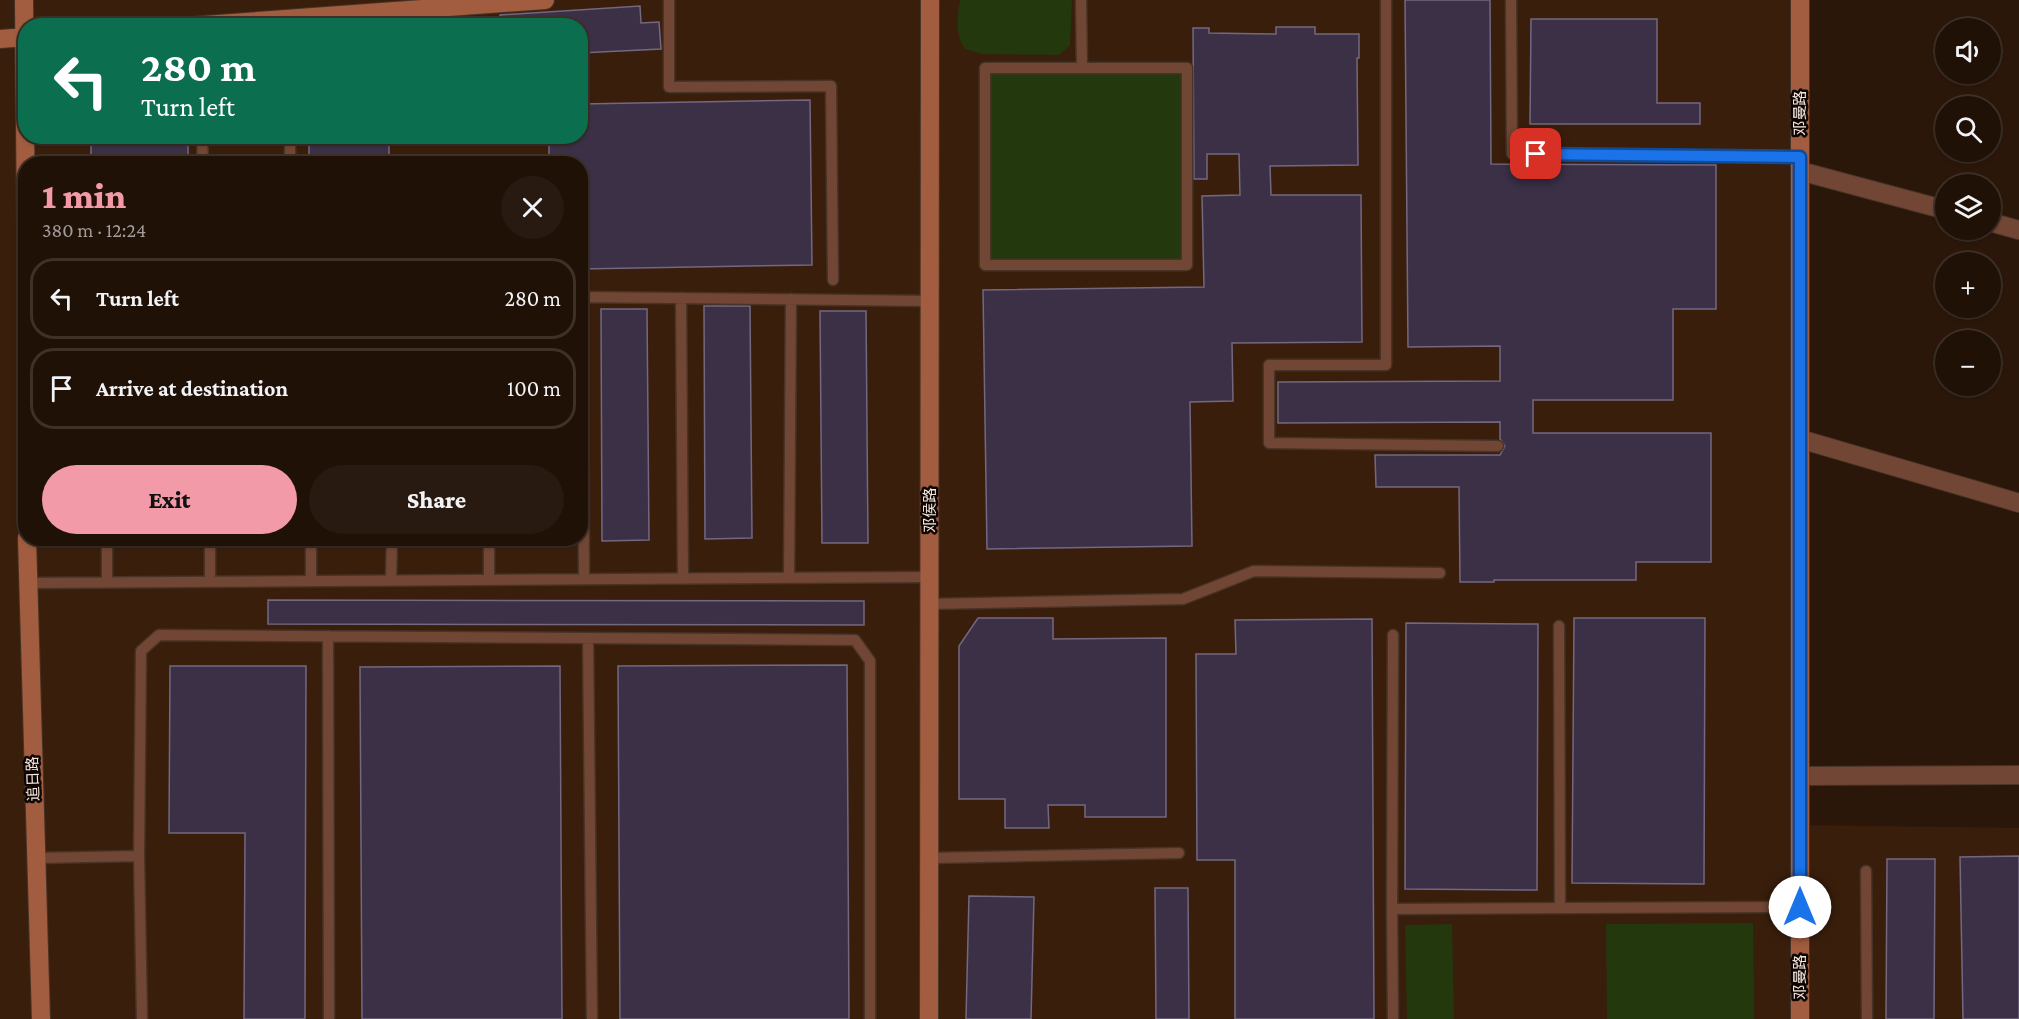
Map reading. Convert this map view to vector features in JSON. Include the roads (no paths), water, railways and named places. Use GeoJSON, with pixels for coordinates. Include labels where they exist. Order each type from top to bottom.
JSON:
{"type":"FeatureCollection","features":[{"type":"Feature","properties":{"kind":"street"},"geometry":{"type":"LineString","coordinates":[[24,0],[24,18]]}},
{"type":"Feature","properties":{"kind":"street"},"geometry":{"type":"LineString","coordinates":[[312,18],[545,0]]}},
{"type":"Feature","properties":{"kind":"street","name":"邓侯路"},"geometry":{"type":"LineString","coordinates":[[929,1019],[930,0]]}},
{"type":"Feature","properties":{"kind":"street","name":"邓曼路"},"geometry":{"type":"LineString","coordinates":[[1800,0],[1800,1019]]}},
{"type":"Feature","properties":{"kind":"street"},"geometry":{"type":"LineString","coordinates":[[0,39],[18,38]]}},
{"type":"Feature","properties":{"kind":"street"},"geometry":{"type":"LineString","coordinates":[[1800,164],[1935,207]]}},
{"type":"Feature","properties":{"kind":"street"},"geometry":{"type":"LineString","coordinates":[[2001,225],[2019,230]]}},
{"type":"Feature","properties":{"kind":"street"},"geometry":{"type":"LineString","coordinates":[[1800,438],[2019,503]]}},
{"type":"Feature","properties":{"kind":"street","name":"追日路"},"geometry":{"type":"LineString","coordinates":[[27,546],[40,1019]]}},
{"type":"Feature","properties":{"kind":"street"},"geometry":{"type":"LineString","coordinates":[[1800,776],[2019,775]]}},
{"type":"Feature","properties":{"kind":"lane"},"geometry":{"type":"LineString","coordinates":[[669,0],[669,87],[831,86],[833,280]]}},
{"type":"Feature","properties":{"kind":"lane"},"geometry":{"type":"LineString","coordinates":[[1081,0],[1082,69]]}},
{"type":"Feature","properties":{"kind":"lane"},"geometry":{"type":"LineString","coordinates":[[1386,0],[1386,365],[1269,365],[1269,443],[1498,446]]}},
{"type":"Feature","properties":{"kind":"lane"},"geometry":{"type":"LineString","coordinates":[[1511,0],[1512,153],[1800,164]]}},
{"type":"Feature","properties":{"kind":"lane"},"geometry":{"type":"LineString","coordinates":[[985,69],[1082,69],[1187,69],[1187,265],[985,265],[985,69]]}},
{"type":"Feature","properties":{"kind":"lane"},"geometry":{"type":"LineString","coordinates":[[588,297],[930,301]]}},
{"type":"Feature","properties":{"kind":"lane"},"geometry":{"type":"LineString","coordinates":[[681,298],[683,579]]}},
{"type":"Feature","properties":{"kind":"lane"},"geometry":{"type":"LineString","coordinates":[[789,578],[791,299]]}},
{"type":"Feature","properties":{"kind":"lane"},"geometry":{"type":"LineString","coordinates":[[107,546],[107,582]]}},
{"type":"Feature","properties":{"kind":"lane"},"geometry":{"type":"LineString","coordinates":[[210,546],[210,582]]}},
{"type":"Feature","properties":{"kind":"lane"},"geometry":{"type":"LineString","coordinates":[[311,546],[311,581]]}},
{"type":"Feature","properties":{"kind":"lane"},"geometry":{"type":"LineString","coordinates":[[392,546],[392,580]]}},
{"type":"Feature","properties":{"kind":"lane"},"geometry":{"type":"LineString","coordinates":[[489,546],[489,580]]}},
{"type":"Feature","properties":{"kind":"lane"},"geometry":{"type":"LineString","coordinates":[[584,546],[584,579]]}},
{"type":"Feature","properties":{"kind":"lane"},"geometry":{"type":"LineString","coordinates":[[930,604],[1183,599],[1254,571],[1440,573]]}},
{"type":"Feature","properties":{"kind":"lane"},"geometry":{"type":"LineString","coordinates":[[28,583],[930,577]]}},
{"type":"Feature","properties":{"kind":"lane"},"geometry":{"type":"LineString","coordinates":[[1559,626],[1560,908]]}},
{"type":"Feature","properties":{"kind":"lane"},"geometry":{"type":"LineString","coordinates":[[142,1019],[139,856],[141,651],[159,635],[855,640],[870,661],[870,1019]]}},
{"type":"Feature","properties":{"kind":"lane"},"geometry":{"type":"LineString","coordinates":[[1393,635],[1393,1019]]}},
{"type":"Feature","properties":{"kind":"lane"},"geometry":{"type":"LineString","coordinates":[[328,636],[329,1019]]}},
{"type":"Feature","properties":{"kind":"lane"},"geometry":{"type":"LineString","coordinates":[[588,638],[592,1019]]}},
{"type":"Feature","properties":{"kind":"lane"},"geometry":{"type":"LineString","coordinates":[[929,858],[1179,853]]}},
{"type":"Feature","properties":{"kind":"lane"},"geometry":{"type":"LineString","coordinates":[[36,858],[139,856]]}},
{"type":"Feature","properties":{"kind":"lane"},"geometry":{"type":"LineString","coordinates":[[1866,871],[1867,1019]]}},
{"type":"Feature","properties":{"kind":"lane"},"geometry":{"type":"LineString","coordinates":[[1392,909],[1800,907]]}}]}
